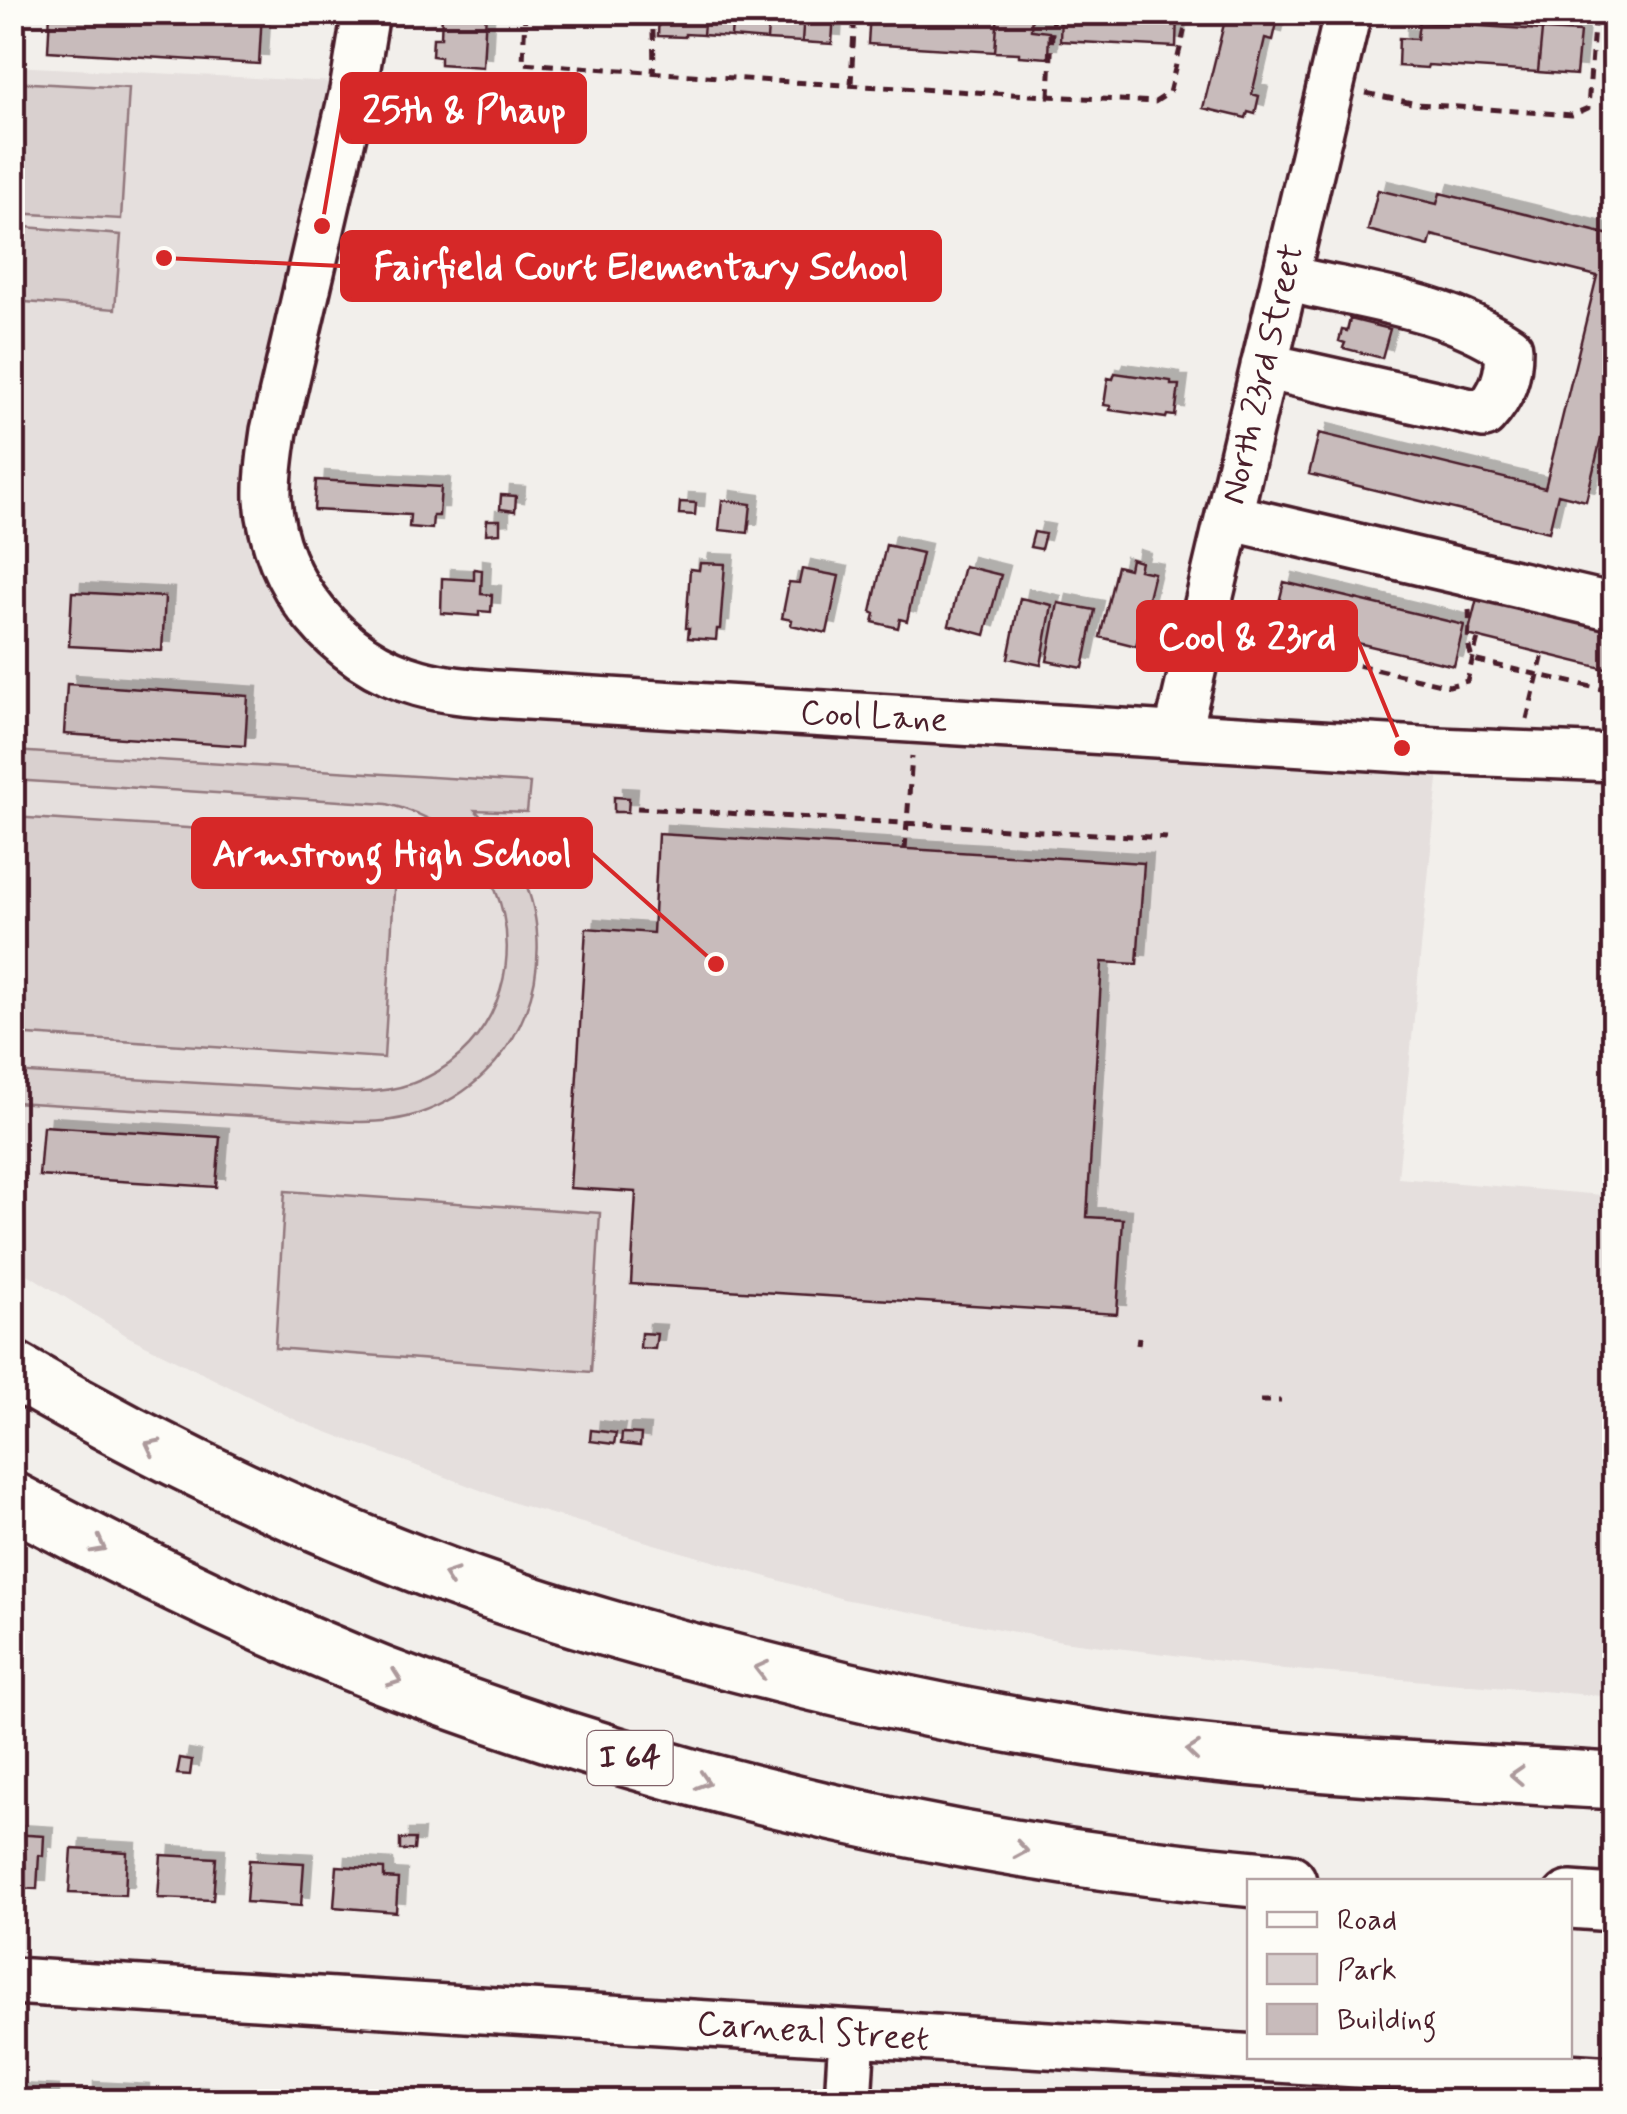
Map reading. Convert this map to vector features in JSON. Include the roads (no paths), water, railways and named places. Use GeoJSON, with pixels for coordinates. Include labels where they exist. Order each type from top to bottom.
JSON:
{"type":"FeatureCollection","features":[{"type":"Feature","properties":{"kind":"highway"},"geometry":{"type":"LineString","coordinates":[[12,1369],[82,1410],[208,1474],[344,1535],[432,1570],[673,1648],[855,1693],[1088,1738],[1309,1762],[1614,1781]]}},
{"type":"Feature","properties":{"kind":"highway","name":"I 64"},"geometry":{"type":"LineString","coordinates":[[12,1500],[110,1552],[379,1673],[461,1704],[707,1782],[922,1832],[1012,1848],[1137,1867],[1258,1879]]}},
{"type":"Feature","properties":{"kind":"highway"},"geometry":{"type":"LineString","coordinates":[[1572,1900],[1614,1903]]}},
{"type":"Feature","properties":{"kind":"street","name":"Cool Lane"},"geometry":{"type":"LineString","coordinates":[[366,12],[349,108],[268,468],[272,526],[288,575],[332,634],[356,654],[416,682],[495,694],[1614,758]]}},
{"type":"Feature","properties":{"kind":"street","name":"North 23rd Street"},"geometry":{"type":"LineString","coordinates":[[1178,735],[1348,12]]}},
{"type":"Feature","properties":{"kind":"street"},"geometry":{"type":"LineString","coordinates":[[1264,366],[1484,415],[1497,401],[1509,370],[1509,348],[1444,314],[1285,278]]}},
{"type":"Feature","properties":{"kind":"street"},"geometry":{"type":"LineString","coordinates":[[1229,516],[1614,607]]}},
{"type":"Feature","properties":{"kind":"street","name":"Carneal Street"},"geometry":{"type":"LineString","coordinates":[[12,1981],[1247,2058]]}},
{"type":"Feature","properties":{"kind":"street"},"geometry":{"type":"LineString","coordinates":[[848,2102],[852,2034]]}},
{"type":"Feature","properties":{"kind":"street","name":"Carneal Street"},"geometry":{"type":"LineString","coordinates":[[1266,2059],[1614,2080]]}},
{"type":"Feature","properties":{"kind":"place","name":"25th & Phaup"},"geometry":{"type":"Point","coordinates":[322,226]}},
{"type":"Feature","properties":{"kind":"place","name":"Fairfield Court Elementary School"},"geometry":{"type":"Point","coordinates":[164,258]}},
{"type":"Feature","properties":{"kind":"place","name":"Cool & 23rd"},"geometry":{"type":"Point","coordinates":[1402,748]}},
{"type":"Feature","properties":{"kind":"place","name":"Armstrong High School"},"geometry":{"type":"Point","coordinates":[716,964]}}]}
